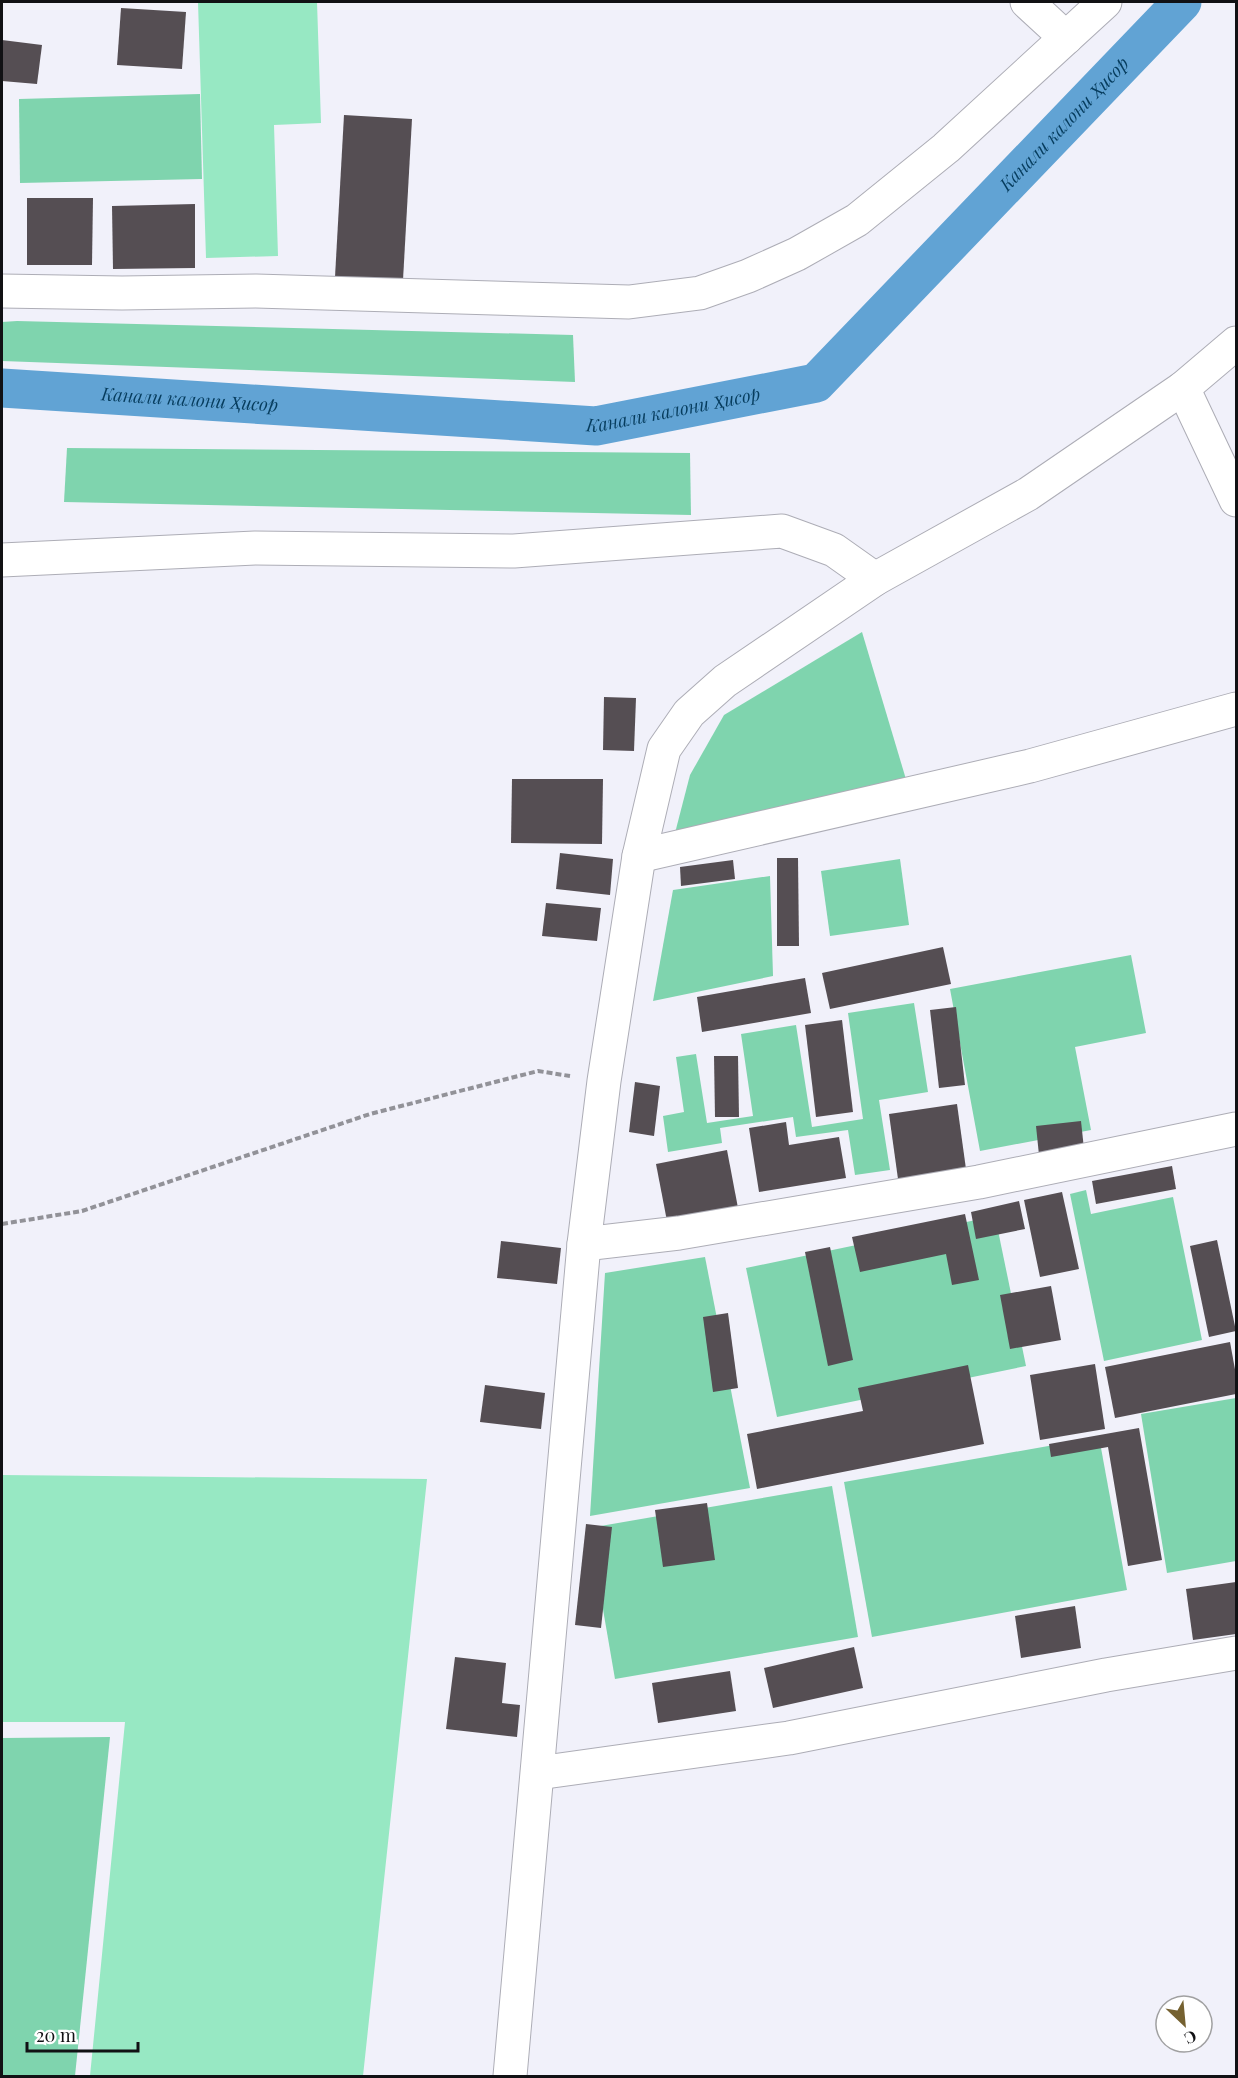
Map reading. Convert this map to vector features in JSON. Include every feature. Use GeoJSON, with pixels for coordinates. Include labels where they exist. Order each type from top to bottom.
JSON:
{"type":"FeatureCollection","features":[{"type":"Feature","properties":{"kind":"street"},"geometry":{"type":"LineString","coordinates":[[1028,2],[1066,38]]}},
{"type":"Feature","properties":{"kind":"street"},"geometry":{"type":"LineString","coordinates":[[2,291],[122,293],[256,291],[629,302],[700,293],[748,276],[797,254],[857,220],[946,148],[1105,2]]}},
{"type":"Feature","properties":{"kind":"street"},"geometry":{"type":"LineString","coordinates":[[510,2076],[584,1244],[604,1081],[639,856],[664,749],[689,713],[725,681],[875,579],[1028,494],[1183,388],[1236,343]]}},
{"type":"Feature","properties":{"kind":"street"},"geometry":{"type":"LineString","coordinates":[[1183,388],[1236,500]]}},
{"type":"Feature","properties":{"kind":"street"},"geometry":{"type":"LineString","coordinates":[[2,560],[255,548],[514,551],[782,531],[834,550],[875,579]]}},
{"type":"Feature","properties":{"kind":"street"},"geometry":{"type":"LineString","coordinates":[[639,856],[1030,766],[1236,709]]}},
{"type":"Feature","properties":{"kind":"street"},"geometry":{"type":"LineString","coordinates":[[584,1244],[680,1233],[979,1182],[1236,1129]]}},
{"type":"Feature","properties":{"kind":"street"},"geometry":{"type":"LineString","coordinates":[[538,1773],[789,1737],[1106,1675],[1236,1653]]}},
{"type":"Feature","properties":{"kind":"path"},"geometry":{"type":"LineString","coordinates":[[2,1224],[82,1211],[370,1114],[538,1071],[604,1081]]}},
{"type":"Feature","properties":{"kind":"green space"},"geometry":{"type":"Polygon","coordinates":[[[198,2],[317,2],[321,123],[274,125],[278,256],[206,258],[198,2]]]}},
{"type":"Feature","properties":{"kind":"green space"},"geometry":{"type":"Polygon","coordinates":[[[200,94],[202,179],[20,183],[19,99],[200,94]]]}},
{"type":"Feature","properties":{"kind":"green space"},"geometry":{"type":"Polygon","coordinates":[[[2,322],[573,335],[575,382],[2,361],[2,322]]]}},
{"type":"Feature","properties":{"kind":"green space"},"geometry":{"type":"Polygon","coordinates":[[[67,448],[690,453],[691,515],[64,502],[67,448]]]}},
{"type":"Feature","properties":{"kind":"green space"},"geometry":{"type":"Polygon","coordinates":[[[862,632],[908,786],[675,833],[690,775],[724,715],[862,632]]]}},
{"type":"Feature","properties":{"kind":"green space"},"geometry":{"type":"Polygon","coordinates":[[[900,859],[909,925],[830,936],[821,871],[900,859]]]}},
{"type":"Feature","properties":{"kind":"green space"},"geometry":{"type":"Polygon","coordinates":[[[770,876],[773,976],[653,1001],[673,890],[770,876]]]}},
{"type":"Feature","properties":{"kind":"green space"},"geometry":{"type":"Polygon","coordinates":[[[1131,955],[1146,1033],[1075,1047],[1091,1130],[980,1151],[950,989],[1131,955]]]}},
{"type":"Feature","properties":{"kind":"green space"},"geometry":{"type":"Polygon","coordinates":[[[914,1003],[928,1092],[879,1100],[890,1170],[855,1175],[848,1130],[796,1137],[793,1117],[720,1128],[722,1143],[668,1152],[663,1116],[684,1112],[676,1057],[696,1054],[707,1123],[753,1116],[741,1034],[796,1025],[812,1127],[863,1119],[848,1013],[914,1003]]]}},
{"type":"Feature","properties":{"kind":"green space"},"geometry":{"type":"Polygon","coordinates":[[[1086,1190],[1091,1214],[1173,1197],[1202,1340],[1104,1361],[1070,1194],[1086,1190]]]}},
{"type":"Feature","properties":{"kind":"green space"},"geometry":{"type":"Polygon","coordinates":[[[995,1216],[1026,1366],[777,1417],[746,1268],[995,1216]]]}},
{"type":"Feature","properties":{"kind":"green space"},"geometry":{"type":"Polygon","coordinates":[[[705,1257],[750,1488],[590,1516],[605,1273],[705,1257]]]}},
{"type":"Feature","properties":{"kind":"green space"},"geometry":{"type":"Polygon","coordinates":[[[1236,1398],[1236,1561],[1167,1573],[1141,1414],[1236,1398]]]}},
{"type":"Feature","properties":{"kind":"green space"},"geometry":{"type":"Polygon","coordinates":[[[1099,1437],[1127,1590],[872,1637],[844,1482],[1099,1437]]]}},
{"type":"Feature","properties":{"kind":"green space"},"geometry":{"type":"Polygon","coordinates":[[[2,1475],[427,1479],[363,2076],[90,2076],[125,1722],[2,1722],[2,1475]]]}},
{"type":"Feature","properties":{"kind":"green space"},"geometry":{"type":"Polygon","coordinates":[[[832,1486],[858,1637],[615,1679],[589,1528],[832,1486]]]}},
{"type":"Feature","properties":{"kind":"green space"},"geometry":{"type":"Polygon","coordinates":[[[110,1737],[75,2076],[2,2076],[2,1738],[110,1737]]]}},
{"type":"Feature","properties":{"kind":"building"},"geometry":{"type":"Polygon","coordinates":[[[121,8],[186,12],[182,69],[117,65],[121,8]]]}},
{"type":"Feature","properties":{"kind":"building"},"geometry":{"type":"Polygon","coordinates":[[[2,40],[42,45],[37,84],[2,81],[2,40]]]}},
{"type":"Feature","properties":{"kind":"building"},"geometry":{"type":"Polygon","coordinates":[[[344,115],[412,119],[403,280],[335,277],[344,115]]]}},
{"type":"Feature","properties":{"kind":"building"},"geometry":{"type":"Polygon","coordinates":[[[27,198],[93,198],[92,265],[27,265],[27,198]]]}},
{"type":"Feature","properties":{"kind":"building"},"geometry":{"type":"Polygon","coordinates":[[[195,204],[195,268],[113,269],[112,206],[195,204]]]}},
{"type":"Feature","properties":{"kind":"building"},"geometry":{"type":"Polygon","coordinates":[[[604,697],[636,698],[634,751],[603,750],[604,697]]]}},
{"type":"Feature","properties":{"kind":"building"},"geometry":{"type":"Polygon","coordinates":[[[512,779],[603,779],[602,844],[511,843],[512,779]]]}},
{"type":"Feature","properties":{"kind":"building"},"geometry":{"type":"Polygon","coordinates":[[[560,853],[613,859],[610,895],[556,889],[560,853]]]}},
{"type":"Feature","properties":{"kind":"building"},"geometry":{"type":"Polygon","coordinates":[[[777,858],[798,858],[799,946],[777,946],[777,858]]]}},
{"type":"Feature","properties":{"kind":"building"},"geometry":{"type":"Polygon","coordinates":[[[733,860],[735,879],[681,886],[680,867],[733,860]]]}},
{"type":"Feature","properties":{"kind":"building"},"geometry":{"type":"Polygon","coordinates":[[[546,903],[601,908],[597,941],[542,936],[546,903]]]}},
{"type":"Feature","properties":{"kind":"building"},"geometry":{"type":"Polygon","coordinates":[[[943,947],[951,984],[830,1009],[822,973],[943,947]]]}},
{"type":"Feature","properties":{"kind":"building"},"geometry":{"type":"Polygon","coordinates":[[[805,978],[811,1013],[702,1032],[697,997],[805,978]]]}},
{"type":"Feature","properties":{"kind":"building"},"geometry":{"type":"Polygon","coordinates":[[[956,1007],[965,1085],[939,1088],[930,1010],[956,1007]]]}},
{"type":"Feature","properties":{"kind":"building"},"geometry":{"type":"Polygon","coordinates":[[[842,1020],[853,1112],[816,1117],[805,1025],[842,1020]]]}},
{"type":"Feature","properties":{"kind":"building"},"geometry":{"type":"Polygon","coordinates":[[[714,1056],[738,1056],[739,1117],[715,1117],[714,1056]]]}},
{"type":"Feature","properties":{"kind":"building"},"geometry":{"type":"Polygon","coordinates":[[[635,1082],[660,1086],[654,1136],[629,1132],[635,1082]]]}},
{"type":"Feature","properties":{"kind":"building"},"geometry":{"type":"Polygon","coordinates":[[[957,1104],[966,1169],[898,1179],[889,1114],[957,1104]]]}},
{"type":"Feature","properties":{"kind":"building"},"geometry":{"type":"Polygon","coordinates":[[[1081,1121],[1084,1149],[1039,1155],[1036,1126],[1081,1121]]]}},
{"type":"Feature","properties":{"kind":"building"},"geometry":{"type":"Polygon","coordinates":[[[786,1122],[789,1145],[839,1137],[846,1178],[759,1192],[749,1128],[786,1122]]]}},
{"type":"Feature","properties":{"kind":"building"},"geometry":{"type":"Polygon","coordinates":[[[727,1150],[738,1208],[667,1221],[656,1164],[727,1150]]]}},
{"type":"Feature","properties":{"kind":"building"},"geometry":{"type":"Polygon","coordinates":[[[1172,1166],[1176,1189],[1096,1204],[1092,1181],[1172,1166]]]}},
{"type":"Feature","properties":{"kind":"building"},"geometry":{"type":"Polygon","coordinates":[[[1062,1192],[1079,1269],[1040,1277],[1024,1200],[1062,1192]]]}},
{"type":"Feature","properties":{"kind":"building"},"geometry":{"type":"Polygon","coordinates":[[[1019,1201],[1025,1229],[976,1239],[971,1212],[1019,1201]]]}},
{"type":"Feature","properties":{"kind":"building"},"geometry":{"type":"Polygon","coordinates":[[[965,1214],[979,1280],[952,1285],[946,1254],[860,1272],[852,1237],[965,1214]]]}},
{"type":"Feature","properties":{"kind":"building"},"geometry":{"type":"Polygon","coordinates":[[[1217,1240],[1236,1331],[1209,1337],[1190,1246],[1217,1240]]]}},
{"type":"Feature","properties":{"kind":"building"},"geometry":{"type":"Polygon","coordinates":[[[501,1241],[561,1248],[557,1284],[497,1278],[501,1241]]]}},
{"type":"Feature","properties":{"kind":"building"},"geometry":{"type":"Polygon","coordinates":[[[830,1247],[853,1360],[828,1366],[805,1252],[830,1247]]]}},
{"type":"Feature","properties":{"kind":"building"},"geometry":{"type":"Polygon","coordinates":[[[1051,1286],[1061,1340],[1010,1349],[1000,1295],[1051,1286]]]}},
{"type":"Feature","properties":{"kind":"building"},"geometry":{"type":"Polygon","coordinates":[[[728,1313],[738,1388],[713,1392],[703,1317],[728,1313]]]}},
{"type":"Feature","properties":{"kind":"building"},"geometry":{"type":"Polygon","coordinates":[[[1230,1342],[1236,1375],[1236,1394],[1115,1418],[1105,1367],[1230,1342]]]}},
{"type":"Feature","properties":{"kind":"building"},"geometry":{"type":"Polygon","coordinates":[[[1095,1364],[1105,1429],[1040,1440],[1030,1375],[1095,1364]]]}},
{"type":"Feature","properties":{"kind":"building"},"geometry":{"type":"Polygon","coordinates":[[[968,1365],[984,1444],[757,1489],[747,1434],[863,1411],[858,1388],[968,1365]]]}},
{"type":"Feature","properties":{"kind":"building"},"geometry":{"type":"Polygon","coordinates":[[[485,1385],[545,1393],[541,1429],[480,1422],[485,1385]]]}},
{"type":"Feature","properties":{"kind":"building"},"geometry":{"type":"Polygon","coordinates":[[[1139,1428],[1162,1560],[1128,1566],[1108,1447],[1051,1457],[1049,1444],[1139,1428]]]}},
{"type":"Feature","properties":{"kind":"building"},"geometry":{"type":"Polygon","coordinates":[[[707,1503],[715,1560],[663,1567],[655,1510],[707,1503]]]}},
{"type":"Feature","properties":{"kind":"building"},"geometry":{"type":"Polygon","coordinates":[[[586,1524],[612,1527],[601,1628],[575,1625],[586,1524]]]}},
{"type":"Feature","properties":{"kind":"building"},"geometry":{"type":"Polygon","coordinates":[[[1236,1582],[1236,1634],[1193,1640],[1186,1589],[1236,1582]]]}},
{"type":"Feature","properties":{"kind":"building"},"geometry":{"type":"Polygon","coordinates":[[[1075,1606],[1081,1648],[1021,1658],[1015,1616],[1075,1606]]]}},
{"type":"Feature","properties":{"kind":"building"},"geometry":{"type":"Polygon","coordinates":[[[854,1647],[863,1688],[773,1708],[764,1668],[854,1647]]]}},
{"type":"Feature","properties":{"kind":"building"},"geometry":{"type":"Polygon","coordinates":[[[455,1657],[506,1663],[502,1703],[520,1705],[517,1737],[446,1729],[455,1657]]]}},
{"type":"Feature","properties":{"kind":"building"},"geometry":{"type":"Polygon","coordinates":[[[730,1671],[736,1711],[658,1723],[652,1683],[730,1671]]]}},
{"type":"Feature","properties":{"kind":"waterway","name":"Канали калони Ҳисор"},"geometry":{"type":"LineString","coordinates":[[2,388],[596,426],[816,383],[1182,2]]}}]}
